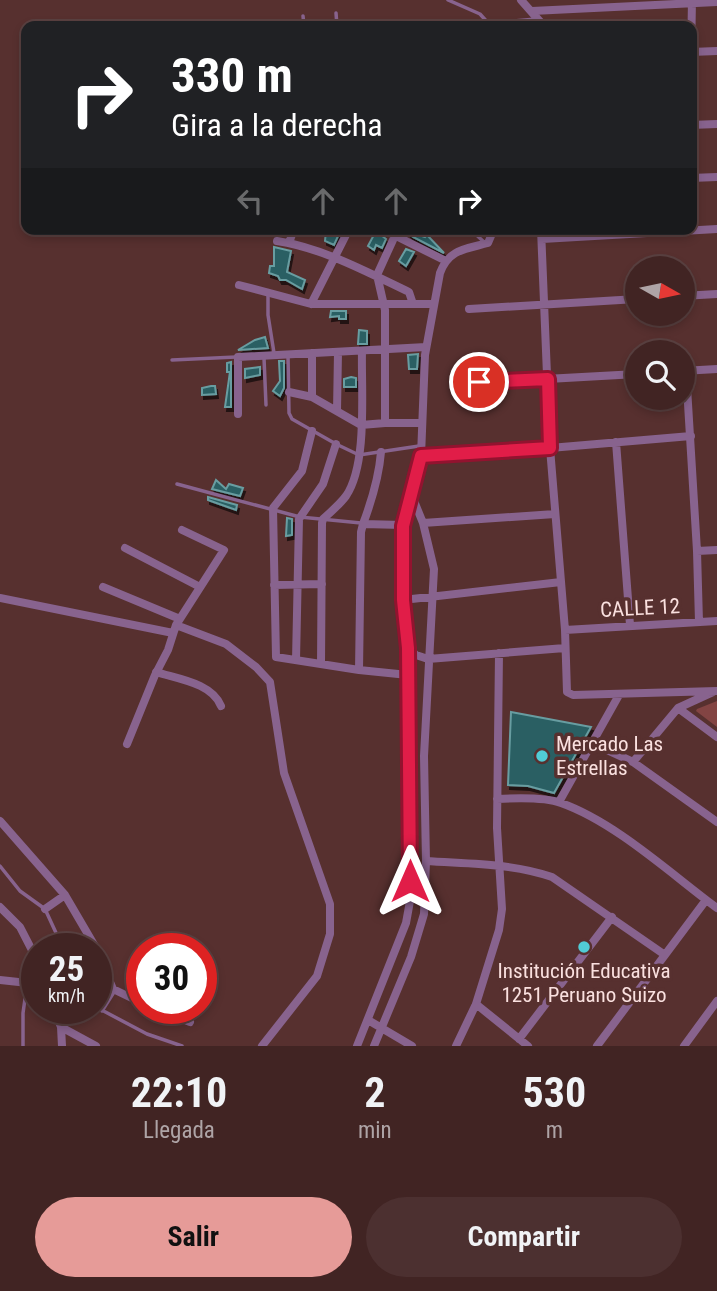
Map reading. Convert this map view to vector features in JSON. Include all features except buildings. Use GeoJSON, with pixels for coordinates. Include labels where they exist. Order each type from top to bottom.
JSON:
{"type":"FeatureCollection","features":[{"type":"Feature","properties":{"kind":"street"},"geometry":{"type":"LineString","coordinates":[[521,0],[540,21]]}},
{"type":"Feature","properties":{"kind":"street"},"geometry":{"type":"LineString","coordinates":[[692,2],[692,21]]}},
{"type":"Feature","properties":{"kind":"street"},"geometry":{"type":"LineString","coordinates":[[535,15],[717,2]]}},
{"type":"Feature","properties":{"kind":"street"},"geometry":{"type":"LineString","coordinates":[[697,53],[717,51]]}},
{"type":"Feature","properties":{"kind":"street"},"geometry":{"type":"LineString","coordinates":[[697,125],[717,124]]}},
{"type":"Feature","properties":{"kind":"street"},"geometry":{"type":"LineString","coordinates":[[697,178],[717,177]]}},
{"type":"Feature","properties":{"kind":"street"},"geometry":{"type":"LineString","coordinates":[[697,230],[717,229]]}},
{"type":"Feature","properties":{"kind":"street"},"geometry":{"type":"LineString","coordinates":[[289,243],[292,235]]}},
{"type":"Feature","properties":{"kind":"street"},"geometry":{"type":"LineString","coordinates":[[311,304],[346,235]]}},
{"type":"Feature","properties":{"kind":"street"},"geometry":{"type":"LineString","coordinates":[[384,423],[384,304],[378,277],[395,235]]}},
{"type":"Feature","properties":{"kind":"street"},"geometry":{"type":"LineString","coordinates":[[401,235],[444,260]]}},
{"type":"Feature","properties":{"kind":"street"},"geometry":{"type":"LineString","coordinates":[[357,1046],[406,923],[410,901],[408,648],[403,600],[403,526],[421,451],[426,348],[444,260],[457,251],[485,244],[494,235]]}},
{"type":"Feature","properties":{"kind":"street"},"geometry":{"type":"LineString","coordinates":[[541,235],[550,448],[569,694],[717,691]]}},
{"type":"Feature","properties":{"kind":"street"},"geometry":{"type":"LineString","coordinates":[[278,241],[333,258],[378,277],[409,292],[413,304]]}},
{"type":"Feature","properties":{"kind":"street"},"geometry":{"type":"LineString","coordinates":[[239,285],[311,304],[434,304]]}},
{"type":"Feature","properties":{"kind":"street"},"geometry":{"type":"LineString","coordinates":[[695,295],[717,294]]}},
{"type":"Feature","properties":{"kind":"street"},"geometry":{"type":"LineString","coordinates":[[469,309],[625,300]]}},
{"type":"Feature","properties":{"kind":"street"},"geometry":{"type":"LineString","coordinates":[[238,414],[238,357],[426,348]]}},
{"type":"Feature","properties":{"kind":"street"},"geometry":{"type":"LineString","coordinates":[[321,664],[323,519],[345,498],[354,482],[361,425],[362,351]]}},
{"type":"Feature","properties":{"kind":"street"},"geometry":{"type":"LineString","coordinates":[[337,411],[338,352]]}},
{"type":"Feature","properties":{"kind":"street"},"geometry":{"type":"LineString","coordinates":[[312,354],[312,397]]}},
{"type":"Feature","properties":{"kind":"street"},"geometry":{"type":"LineString","coordinates":[[695,370],[717,369]]}},
{"type":"Feature","properties":{"kind":"street"},"geometry":{"type":"LineString","coordinates":[[456,384],[625,375]]}},
{"type":"Feature","properties":{"kind":"street"},"geometry":{"type":"LineString","coordinates":[[289,392],[312,397],[361,425],[421,423]]}},
{"type":"Feature","properties":{"kind":"street"},"geometry":{"type":"LineString","coordinates":[[688,410],[699,622]]}},
{"type":"Feature","properties":{"kind":"street"},"geometry":{"type":"LineString","coordinates":[[312,431],[302,471],[273,508],[276,657],[408,675]]}},
{"type":"Feature","properties":{"kind":"street"},"geometry":{"type":"LineString","coordinates":[[421,451],[550,448],[691,436]]}},
{"type":"Feature","properties":{"kind":"street"},"geometry":{"type":"LineString","coordinates":[[616,442],[630,625]]}},
{"type":"Feature","properties":{"kind":"street"},"geometry":{"type":"LineString","coordinates":[[296,660],[300,517],[323,484],[336,444]]}},
{"type":"Feature","properties":{"kind":"street"},"geometry":{"type":"LineString","coordinates":[[359,670],[361,532],[380,468],[381,452]]}},
{"type":"Feature","properties":{"kind":"street"},"geometry":{"type":"LineString","coordinates":[[374,1046],[419,934],[424,914],[424,756],[434,569],[423,523],[412,496]]}},
{"type":"Feature","properties":{"kind":"street"},"geometry":{"type":"LineString","coordinates":[[423,523],[555,514]]}},
{"type":"Feature","properties":{"kind":"street"},"geometry":{"type":"LineString","coordinates":[[363,524],[403,526]]}},
{"type":"Feature","properties":{"kind":"street"},"geometry":{"type":"LineString","coordinates":[[127,744],[156,672],[168,650],[176,625],[224,550],[182,530]]}},
{"type":"Feature","properties":{"kind":"street"},"geometry":{"type":"LineString","coordinates":[[125,548],[200,587]]}},
{"type":"Feature","properties":{"kind":"street"},"geometry":{"type":"LineString","coordinates":[[697,551],[717,550]]}},
{"type":"Feature","properties":{"kind":"street"},"geometry":{"type":"LineString","coordinates":[[403,600],[561,582]]}},
{"type":"Feature","properties":{"kind":"street"},"geometry":{"type":"LineString","coordinates":[[274,585],[322,584]]}},
{"type":"Feature","properties":{"kind":"street"},"geometry":{"type":"LineString","coordinates":[[103,587],[176,625],[226,644],[256,667],[270,682],[284,773],[330,904],[330,934],[317,976],[262,1046]]}},
{"type":"Feature","properties":{"kind":"street"},"geometry":{"type":"LineString","coordinates":[[0,598],[176,625]]}},
{"type":"Feature","properties":{"kind":"street","name":"CALLE 12"},"geometry":{"type":"LineString","coordinates":[[565,630],[717,621]]}},
{"type":"Feature","properties":{"kind":"street"},"geometry":{"type":"LineString","coordinates":[[408,648],[416,655],[428,659],[565,648]]}},
{"type":"Feature","properties":{"kind":"street"},"geometry":{"type":"LineString","coordinates":[[456,1046],[476,1004],[499,930],[502,909],[497,799],[499,653]]}},
{"type":"Feature","properties":{"kind":"street"},"geometry":{"type":"LineString","coordinates":[[156,672],[205,688],[217,696],[221,706]]}},
{"type":"Feature","properties":{"kind":"street"},"geometry":{"type":"LineString","coordinates":[[633,762],[678,708],[717,691]]}},
{"type":"Feature","properties":{"kind":"street"},"geometry":{"type":"LineString","coordinates":[[559,802],[619,695]]}},
{"type":"Feature","properties":{"kind":"street"},"geometry":{"type":"LineString","coordinates":[[678,708],[717,737]]}},
{"type":"Feature","properties":{"kind":"street"},"geometry":{"type":"LineString","coordinates":[[592,743],[633,762],[717,822]]}},
{"type":"Feature","properties":{"kind":"street"},"geometry":{"type":"LineString","coordinates":[[497,799],[559,802],[624,838],[717,908]]}},
{"type":"Feature","properties":{"kind":"street"},"geometry":{"type":"LineString","coordinates":[[0,821],[65,895],[86,933]]}},
{"type":"Feature","properties":{"kind":"street"},"geometry":{"type":"LineString","coordinates":[[426,862],[500,866],[531,870],[552,877],[665,955]]}},
{"type":"Feature","properties":{"kind":"street"},"geometry":{"type":"LineString","coordinates":[[45,909],[65,895]]}},
{"type":"Feature","properties":{"kind":"street"},"geometry":{"type":"LineString","coordinates":[[597,1046],[706,900]]}},
{"type":"Feature","properties":{"kind":"street"},"geometry":{"type":"LineString","coordinates":[[0,907],[23,933]]}},
{"type":"Feature","properties":{"kind":"street"},"geometry":{"type":"LineString","coordinates":[[519,1039],[612,917]]}},
{"type":"Feature","properties":{"kind":"street"},"geometry":{"type":"LineString","coordinates":[[0,980],[21,983]]}},
{"type":"Feature","properties":{"kind":"street"},"geometry":{"type":"LineString","coordinates":[[112,984],[115,990],[126,995]]}},
{"type":"Feature","properties":{"kind":"street"},"geometry":{"type":"LineString","coordinates":[[684,1046],[717,1000]]}},
{"type":"Feature","properties":{"kind":"street"},"geometry":{"type":"LineString","coordinates":[[476,1004],[528,1046]]}},
{"type":"Feature","properties":{"kind":"street"},"geometry":{"type":"LineString","coordinates":[[368,1020],[412,1046]]}},
{"type":"Feature","properties":{"kind":"street"},"geometry":{"type":"LineString","coordinates":[[60,1024],[62,1046]]}},
{"type":"Feature","properties":{"kind":"street"},"geometry":{"type":"LineString","coordinates":[[61,1027],[96,1046]]}},
{"type":"Feature","properties":{"kind":"lane"},"geometry":{"type":"LineString","coordinates":[[448,0],[480,14],[486,21]]}},
{"type":"Feature","properties":{"kind":"lane"},"geometry":{"type":"LineString","coordinates":[[336,13],[337,21]]}},
{"type":"Feature","properties":{"kind":"lane"},"geometry":{"type":"LineString","coordinates":[[504,21],[535,15]]}},
{"type":"Feature","properties":{"kind":"lane"},"geometry":{"type":"LineString","coordinates":[[303,16],[304,21]]}},
{"type":"Feature","properties":{"kind":"lane"},"geometry":{"type":"LineString","coordinates":[[476,235],[485,244]]}},
{"type":"Feature","properties":{"kind":"lane"},"geometry":{"type":"LineString","coordinates":[[268,293],[268,315],[274,355]]}},
{"type":"Feature","properties":{"kind":"lane"},"geometry":{"type":"LineString","coordinates":[[288,355],[289,413],[292,419],[359,455],[421,451]]}},
{"type":"Feature","properties":{"kind":"lane"},"geometry":{"type":"LineString","coordinates":[[264,356],[266,405]]}},
{"type":"Feature","properties":{"kind":"lane"},"geometry":{"type":"LineString","coordinates":[[172,360],[238,357]]}},
{"type":"Feature","properties":{"kind":"lane"},"geometry":{"type":"LineString","coordinates":[[177,484],[300,517],[363,524]]}},
{"type":"Feature","properties":{"kind":"lane"},"geometry":{"type":"LineString","coordinates":[[0,866],[20,891],[45,909],[56,933]]}},
{"type":"Feature","properties":{"kind":"lane"},"geometry":{"type":"LineString","coordinates":[[112,995],[115,990]]}},
{"type":"Feature","properties":{"kind":"lane"},"geometry":{"type":"LineString","coordinates":[[112,1016],[146,1034],[182,1046]]}},
{"type":"Feature","properties":{"kind":"lane"},"geometry":{"type":"LineString","coordinates":[[23,1024],[23,1046]]}},
{"type":"Feature","properties":{"kind":"shaded area"},"geometry":{"type":"Polygon","coordinates":[[[717,701],[717,727],[696,711],[717,701]]]}},
{"type":"Feature","properties":{"kind":"place","name":"Mercado Las Estrellas"},"geometry":{"type":"Point","coordinates":[542,756]}},
{"type":"Feature","properties":{"kind":"place","name":"Institución Educativa 1251 Peruano Suizo"},"geometry":{"type":"Point","coordinates":[584,947]}},
{"type":"Feature","properties":{"kind":"route"},"geometry":{"type":"LineString","coordinates":[[410,881],[408,648],[403,600],[403,526],[421,456],[550,448],[548,379],[479,382]]}}]}
